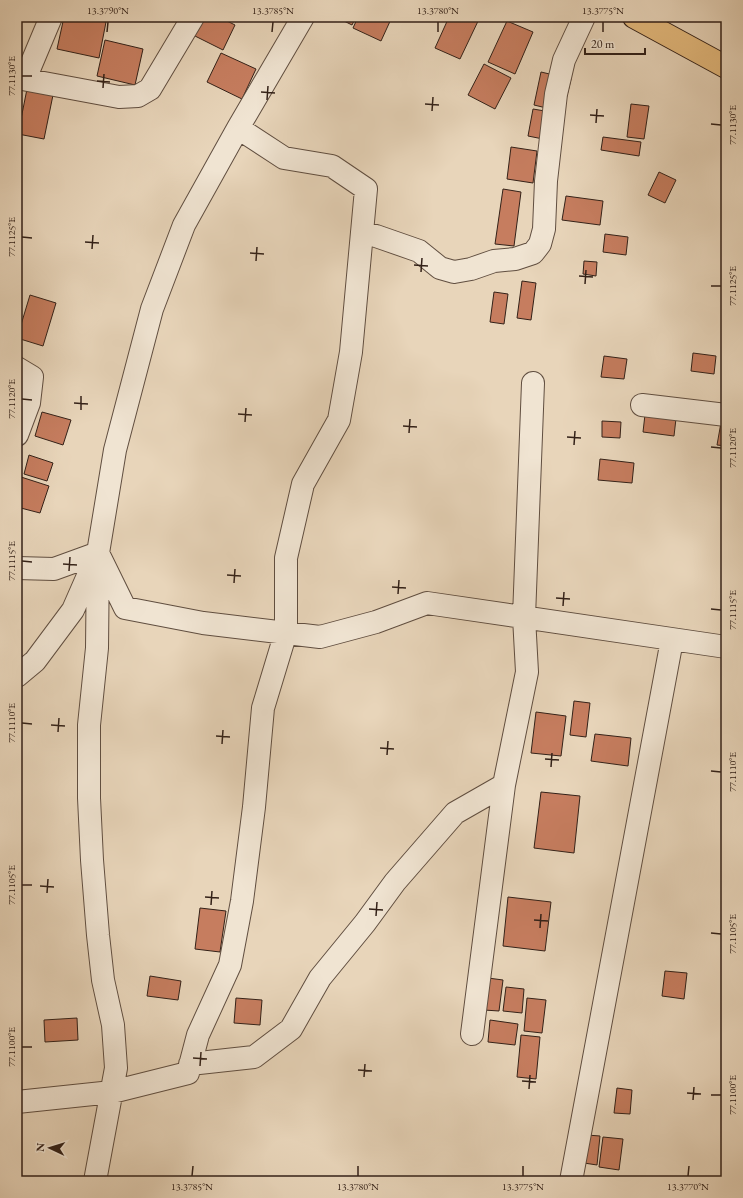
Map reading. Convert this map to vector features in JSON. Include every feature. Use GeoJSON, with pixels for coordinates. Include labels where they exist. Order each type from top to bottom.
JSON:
{"type":"FeatureCollection","features":[{"type":"Feature","properties":{"kind":"main road"},"geometry":{"type":"LineString","coordinates":[[634,17],[726,68]]}},
{"type":"Feature","properties":{"kind":"street"},"geometry":{"type":"LineString","coordinates":[[51,17],[21,79],[119,97],[138,96],[150,89],[193,17]]}},
{"type":"Feature","properties":{"kind":"street"},"geometry":{"type":"LineString","coordinates":[[362,232],[419,251],[440,268],[454,272],[470,269],[494,261],[515,259],[533,253],[540,244],[544,229],[546,181],[556,94],[564,60],[584,17]]}},
{"type":"Feature","properties":{"kind":"street"},"geometry":{"type":"LineString","coordinates":[[94,1181],[116,1068],[113,1025],[104,980],[98,935],[89,798],[89,725],[97,648],[98,554],[115,450],[152,309],[184,226],[297,19]]}},
{"type":"Feature","properties":{"kind":"street"},"geometry":{"type":"LineString","coordinates":[[17,1102],[112,1092],[188,1073],[198,1035],[230,965],[245,878],[254,807],[263,708],[286,632],[286,558],[303,484],[339,420],[351,352],[366,189],[332,166],[284,158],[238,128]]}},
{"type":"Feature","properties":{"kind":"street"},"geometry":{"type":"LineString","coordinates":[[17,368],[32,377],[29,403],[17,436]]}},
{"type":"Feature","properties":{"kind":"street"},"geometry":{"type":"LineString","coordinates":[[472,1034],[504,785],[527,672],[524,617],[533,383]]}},
{"type":"Feature","properties":{"kind":"street"},"geometry":{"type":"LineString","coordinates":[[642,405],[726,415]]}},
{"type":"Feature","properties":{"kind":"street"},"geometry":{"type":"LineString","coordinates":[[17,568],[54,569],[98,554]]}},
{"type":"Feature","properties":{"kind":"street"},"geometry":{"type":"LineString","coordinates":[[98,554],[124,608],[203,623],[320,637],[376,622],[427,603],[726,647]]}},
{"type":"Feature","properties":{"kind":"street"},"geometry":{"type":"LineString","coordinates":[[17,676],[35,661],[72,610],[98,554]]}},
{"type":"Feature","properties":{"kind":"street"},"geometry":{"type":"LineString","coordinates":[[571,1181],[672,640]]}},
{"type":"Feature","properties":{"kind":"street"},"geometry":{"type":"LineString","coordinates":[[190,1064],[254,1057],[291,1029],[320,978],[365,923],[395,882],[455,813],[504,785]]}},
{"type":"Feature","properties":{"kind":"building"},"geometry":{"type":"Polygon","coordinates":[[[64,17],[83,17],[106,22],[99,58],[57,49],[64,17]]]}},
{"type":"Feature","properties":{"kind":"building"},"geometry":{"type":"Polygon","coordinates":[[[201,17],[219,17],[235,25],[223,50],[193,35],[201,17]]]}},
{"type":"Feature","properties":{"kind":"building"},"geometry":{"type":"Polygon","coordinates":[[[336,17],[356,17],[352,25],[336,17]]]}},
{"type":"Feature","properties":{"kind":"building"},"geometry":{"type":"Polygon","coordinates":[[[358,17],[392,17],[381,41],[353,28],[358,17]]]}},
{"type":"Feature","properties":{"kind":"building"},"geometry":{"type":"Polygon","coordinates":[[[449,17],[480,17],[460,59],[435,48],[449,17]]]}},
{"type":"Feature","properties":{"kind":"building"},"geometry":{"type":"Polygon","coordinates":[[[507,21],[533,32],[515,74],[488,62],[507,21]]]}},
{"type":"Feature","properties":{"kind":"building"},"geometry":{"type":"Polygon","coordinates":[[[105,40],[143,49],[135,85],[97,76],[105,40]]]}},
{"type":"Feature","properties":{"kind":"building"},"geometry":{"type":"Polygon","coordinates":[[[221,53],[256,69],[242,99],[207,82],[221,53]]]}},
{"type":"Feature","properties":{"kind":"building"},"geometry":{"type":"Polygon","coordinates":[[[484,64],[511,78],[495,109],[468,95],[484,64]]]}},
{"type":"Feature","properties":{"kind":"building"},"geometry":{"type":"Polygon","coordinates":[[[541,72],[571,79],[563,112],[534,105],[541,72]]]}},
{"type":"Feature","properties":{"kind":"building"},"geometry":{"type":"Polygon","coordinates":[[[27,89],[53,95],[44,139],[18,134],[27,89]]]}},
{"type":"Feature","properties":{"kind":"building"},"geometry":{"type":"Polygon","coordinates":[[[631,104],[649,106],[644,139],[627,137],[631,104]]]}},
{"type":"Feature","properties":{"kind":"building"},"geometry":{"type":"Polygon","coordinates":[[[533,109],[563,114],[558,142],[528,136],[533,109]]]}},
{"type":"Feature","properties":{"kind":"building"},"geometry":{"type":"Polygon","coordinates":[[[603,137],[641,142],[639,156],[601,150],[603,137]]]}},
{"type":"Feature","properties":{"kind":"building"},"geometry":{"type":"Polygon","coordinates":[[[511,147],[537,151],[533,183],[507,179],[511,147]]]}},
{"type":"Feature","properties":{"kind":"building"},"geometry":{"type":"Polygon","coordinates":[[[659,172],[676,180],[665,203],[648,195],[659,172]]]}},
{"type":"Feature","properties":{"kind":"building"},"geometry":{"type":"Polygon","coordinates":[[[503,189],[521,192],[514,246],[495,244],[503,189]]]}},
{"type":"Feature","properties":{"kind":"building"},"geometry":{"type":"Polygon","coordinates":[[[566,196],[603,201],[600,225],[562,220],[566,196]]]}},
{"type":"Feature","properties":{"kind":"building"},"geometry":{"type":"Polygon","coordinates":[[[605,234],[628,237],[626,255],[603,252],[605,234]]]}},
{"type":"Feature","properties":{"kind":"building"},"geometry":{"type":"Polygon","coordinates":[[[584,261],[597,262],[596,276],[583,274],[584,261]]]}},
{"type":"Feature","properties":{"kind":"building"},"geometry":{"type":"Polygon","coordinates":[[[522,281],[536,283],[531,320],[517,318],[522,281]]]}},
{"type":"Feature","properties":{"kind":"building"},"geometry":{"type":"Polygon","coordinates":[[[494,292],[508,294],[504,324],[490,322],[494,292]]]}},
{"type":"Feature","properties":{"kind":"building"},"geometry":{"type":"Polygon","coordinates":[[[30,295],[56,303],[43,346],[17,338],[30,295]]]}},
{"type":"Feature","properties":{"kind":"building"},"geometry":{"type":"Polygon","coordinates":[[[693,353],[716,356],[714,374],[691,371],[693,353]]]}},
{"type":"Feature","properties":{"kind":"building"},"geometry":{"type":"Polygon","coordinates":[[[604,356],[627,359],[624,379],[601,377],[604,356]]]}},
{"type":"Feature","properties":{"kind":"building"},"geometry":{"type":"Polygon","coordinates":[[[647,397],[678,401],[674,436],[643,432],[647,397]]]}},
{"type":"Feature","properties":{"kind":"building"},"geometry":{"type":"Polygon","coordinates":[[[42,412],[71,420],[63,445],[35,436],[42,412]]]}},
{"type":"Feature","properties":{"kind":"building"},"geometry":{"type":"Polygon","coordinates":[[[722,417],[726,418],[726,446],[717,445],[722,417]]]}},
{"type":"Feature","properties":{"kind":"building"},"geometry":{"type":"Polygon","coordinates":[[[602,421],[621,422],[620,438],[602,437],[602,421]]]}},
{"type":"Feature","properties":{"kind":"building"},"geometry":{"type":"Polygon","coordinates":[[[29,455],[53,463],[47,481],[24,474],[29,455]]]}},
{"type":"Feature","properties":{"kind":"building"},"geometry":{"type":"Polygon","coordinates":[[[600,459],[634,463],[632,483],[598,480],[600,459]]]}},
{"type":"Feature","properties":{"kind":"building"},"geometry":{"type":"Polygon","coordinates":[[[21,477],[49,486],[40,513],[17,507],[17,489],[21,477]]]}},
{"type":"Feature","properties":{"kind":"building"},"geometry":{"type":"Polygon","coordinates":[[[574,701],[590,703],[586,737],[570,735],[574,701]]]}},
{"type":"Feature","properties":{"kind":"building"},"geometry":{"type":"Polygon","coordinates":[[[536,712],[566,716],[561,756],[531,753],[536,712]]]}},
{"type":"Feature","properties":{"kind":"building"},"geometry":{"type":"Polygon","coordinates":[[[595,734],[631,738],[628,766],[591,761],[595,734]]]}},
{"type":"Feature","properties":{"kind":"building"},"geometry":{"type":"Polygon","coordinates":[[[541,792],[580,796],[574,853],[534,848],[541,792]]]}},
{"type":"Feature","properties":{"kind":"building"},"geometry":{"type":"Polygon","coordinates":[[[508,897],[551,902],[545,951],[503,946],[508,897]]]}},
{"type":"Feature","properties":{"kind":"building"},"geometry":{"type":"Polygon","coordinates":[[[200,908],[226,911],[220,952],[195,949],[200,908]]]}},
{"type":"Feature","properties":{"kind":"building"},"geometry":{"type":"Polygon","coordinates":[[[665,971],[687,973],[684,999],[662,996],[665,971]]]}},
{"type":"Feature","properties":{"kind":"building"},"geometry":{"type":"Polygon","coordinates":[[[150,976],[181,981],[178,1000],[147,996],[150,976]]]}},
{"type":"Feature","properties":{"kind":"building"},"geometry":{"type":"Polygon","coordinates":[[[488,978],[503,980],[499,1011],[484,1010],[488,978]]]}},
{"type":"Feature","properties":{"kind":"building"},"geometry":{"type":"Polygon","coordinates":[[[506,987],[524,989],[522,1013],[503,1011],[506,987]]]}},
{"type":"Feature","properties":{"kind":"building"},"geometry":{"type":"Polygon","coordinates":[[[236,998],[262,1000],[260,1025],[234,1023],[236,998]]]}},
{"type":"Feature","properties":{"kind":"building"},"geometry":{"type":"Polygon","coordinates":[[[527,998],[546,1000],[542,1033],[524,1031],[527,998]]]}},
{"type":"Feature","properties":{"kind":"building"},"geometry":{"type":"Polygon","coordinates":[[[77,1018],[78,1040],[45,1042],[44,1020],[77,1018]]]}},
{"type":"Feature","properties":{"kind":"building"},"geometry":{"type":"Polygon","coordinates":[[[490,1020],[518,1024],[515,1045],[488,1042],[490,1020]]]}},
{"type":"Feature","properties":{"kind":"building"},"geometry":{"type":"Polygon","coordinates":[[[521,1035],[540,1037],[536,1079],[517,1077],[521,1035]]]}},
{"type":"Feature","properties":{"kind":"building"},"geometry":{"type":"Polygon","coordinates":[[[617,1088],[632,1090],[630,1114],[614,1113],[617,1088]]]}},
{"type":"Feature","properties":{"kind":"building"},"geometry":{"type":"Polygon","coordinates":[[[587,1135],[600,1136],[597,1165],[584,1163],[587,1135]]]}},
{"type":"Feature","properties":{"kind":"building"},"geometry":{"type":"Polygon","coordinates":[[[603,1137],[623,1139],[619,1170],[599,1167],[603,1137]]]}}]}
